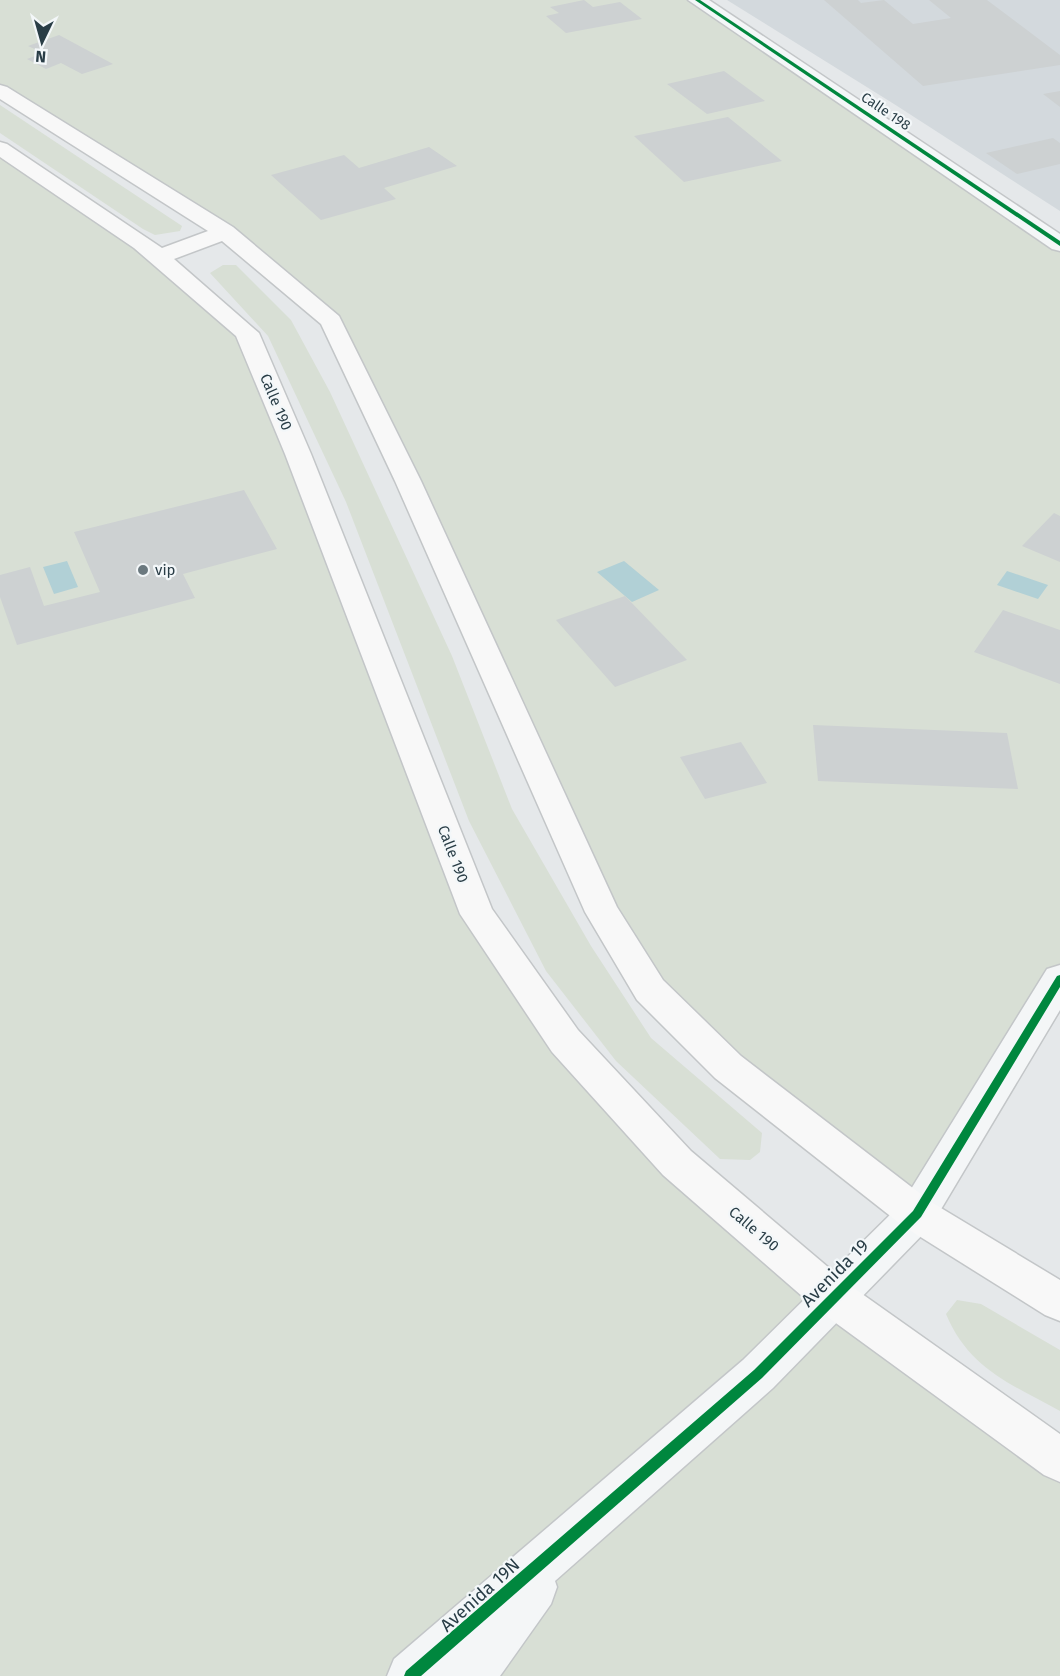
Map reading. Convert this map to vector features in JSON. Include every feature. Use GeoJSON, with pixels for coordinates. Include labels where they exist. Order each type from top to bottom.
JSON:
{"type":"FeatureCollection","features":[{"type":"Feature","properties":{"kind":"main road"},"geometry":{"type":"LineString","coordinates":[[0,91],[225,232],[331,321],[408,481],[602,912],[650,990],[728,1067],[917,1214],[1060,1302]]}},
{"type":"Feature","properties":{"kind":"main road","name":"Calle 190"},"geometry":{"type":"LineString","coordinates":[[0,148],[142,243],[247,333],[298,454],[477,914],[565,1041],[677,1164],[833,1297],[1060,1460]]}},
{"type":"Feature","properties":{"kind":"main road"},"geometry":{"type":"LineString","coordinates":[[159,258],[225,232]]}},
{"type":"Feature","properties":{"kind":"street","name":"Calle 198"},"geometry":{"type":"LineString","coordinates":[[697,0],[1060,244]]}},
{"type":"Feature","properties":{"kind":"street","name":"Avenida 19"},"geometry":{"type":"LineString","coordinates":[[570,1536],[758,1374],[917,1214],[1060,980]]}},
{"type":"Feature","properties":{"kind":"street","name":"Avenida 19N"},"geometry":{"type":"LineString","coordinates":[[411,1676],[570,1536]]}},
{"type":"Feature","properties":{"kind":"street"},"geometry":{"type":"LineString","coordinates":[[471,1676],[570,1536]]}},
{"type":"Feature","properties":{"kind":"shaded area"},"geometry":{"type":"Polygon","coordinates":[[[0,0],[697,0],[1060,244],[1060,979],[917,1214],[650,990],[331,321],[225,232],[0,89],[0,0]]]}},
{"type":"Feature","properties":{"kind":"shaded area"},"geometry":{"type":"Polygon","coordinates":[[[727,0],[1060,0],[1060,211],[894,104],[727,0]]]}},
{"type":"Feature","properties":{"kind":"shaded area"},"geometry":{"type":"Polygon","coordinates":[[[0,105],[182,226],[180,231],[155,235],[143,229],[0,133],[0,105]]]}},
{"type":"Feature","properties":{"kind":"shaded area"},"geometry":{"type":"Polygon","coordinates":[[[0,148],[142,243],[247,333],[477,914],[677,1164],[1060,1460],[1060,1676],[0,1676],[0,148]]]}},
{"type":"Feature","properties":{"kind":"shaded area"},"geometry":{"type":"Polygon","coordinates":[[[223,265],[236,265],[291,320],[330,392],[452,656],[512,809],[591,946],[651,1038],[762,1133],[760,1152],[750,1160],[720,1159],[616,1061],[546,971],[469,821],[346,502],[268,336],[210,273],[223,265]]]}},
{"type":"Feature","properties":{"kind":"shaded area"},"geometry":{"type":"Polygon","coordinates":[[[957,1300],[981,1304],[1060,1350],[1060,1411],[1008,1383],[979,1362],[955,1333],[946,1314],[957,1300]]]}},
{"type":"Feature","properties":{"kind":"water"},"geometry":{"type":"Polygon","coordinates":[[[67,561],[78,587],[54,594],[43,567],[67,561]]]}},
{"type":"Feature","properties":{"kind":"water"},"geometry":{"type":"Polygon","coordinates":[[[624,561],[659,590],[632,602],[597,572],[624,561]]]}},
{"type":"Feature","properties":{"kind":"water"},"geometry":{"type":"Polygon","coordinates":[[[1007,571],[1048,585],[1038,599],[997,585],[1007,571]]]}},
{"type":"Feature","properties":{"kind":"building"},"geometry":{"type":"Polygon","coordinates":[[[584,0],[593,7],[620,2],[642,19],[566,33],[546,16],[559,13],[550,7],[584,0]]]}},
{"type":"Feature","properties":{"kind":"building"},"geometry":{"type":"Polygon","coordinates":[[[824,0],[858,0],[861,3],[884,0],[913,24],[951,18],[929,0],[987,0],[1060,55],[1060,65],[923,86],[824,0]]]}},
{"type":"Feature","properties":{"kind":"building"},"geometry":{"type":"Polygon","coordinates":[[[59,35],[113,64],[82,74],[61,63],[46,69],[27,59],[43,53],[28,46],[59,35]]]}},
{"type":"Feature","properties":{"kind":"building"},"geometry":{"type":"Polygon","coordinates":[[[724,71],[765,101],[707,114],[667,84],[724,71]]]}},
{"type":"Feature","properties":{"kind":"building"},"geometry":{"type":"Polygon","coordinates":[[[1060,91],[1060,107],[1043,94],[1060,91]]]}},
{"type":"Feature","properties":{"kind":"building"},"geometry":{"type":"Polygon","coordinates":[[[728,117],[782,161],[684,182],[634,136],[728,117]]]}},
{"type":"Feature","properties":{"kind":"building"},"geometry":{"type":"Polygon","coordinates":[[[1053,138],[1060,143],[1060,164],[1017,174],[986,153],[1053,138]]]}},
{"type":"Feature","properties":{"kind":"building"},"geometry":{"type":"Polygon","coordinates":[[[429,147],[457,166],[384,188],[396,199],[321,220],[271,175],[344,155],[359,168],[429,147]]]}},
{"type":"Feature","properties":{"kind":"building","name":"vip"},"geometry":{"type":"Polygon","coordinates":[[[244,490],[277,549],[183,574],[195,598],[17,645],[0,597],[0,575],[30,567],[44,606],[100,592],[74,532],[244,490]]]}},
{"type":"Feature","properties":{"kind":"building"},"geometry":{"type":"Polygon","coordinates":[[[1054,513],[1060,516],[1060,562],[1022,546],[1054,513]]]}},
{"type":"Feature","properties":{"kind":"building"},"geometry":{"type":"Polygon","coordinates":[[[625,596],[687,660],[615,687],[556,620],[625,596]]]}},
{"type":"Feature","properties":{"kind":"building"},"geometry":{"type":"Polygon","coordinates":[[[1003,610],[1060,630],[1060,684],[974,652],[1003,610]]]}},
{"type":"Feature","properties":{"kind":"building"},"geometry":{"type":"Polygon","coordinates":[[[813,725],[1007,733],[1018,789],[818,781],[813,725]]]}},
{"type":"Feature","properties":{"kind":"building"},"geometry":{"type":"Polygon","coordinates":[[[741,742],[767,783],[705,799],[680,757],[741,742]]]}},
{"type":"Feature","properties":{"kind":"cycle path"},"geometry":{"type":"LineString","coordinates":[[697,0],[1060,244]]}},
{"type":"Feature","properties":{"kind":"cycle path"},"geometry":{"type":"LineString","coordinates":[[411,1676],[758,1374],[917,1214],[1060,979]]}},
{"type":"Feature","properties":{"kind":"place","name":"vip"},"geometry":{"type":"Point","coordinates":[143,570]}}]}
